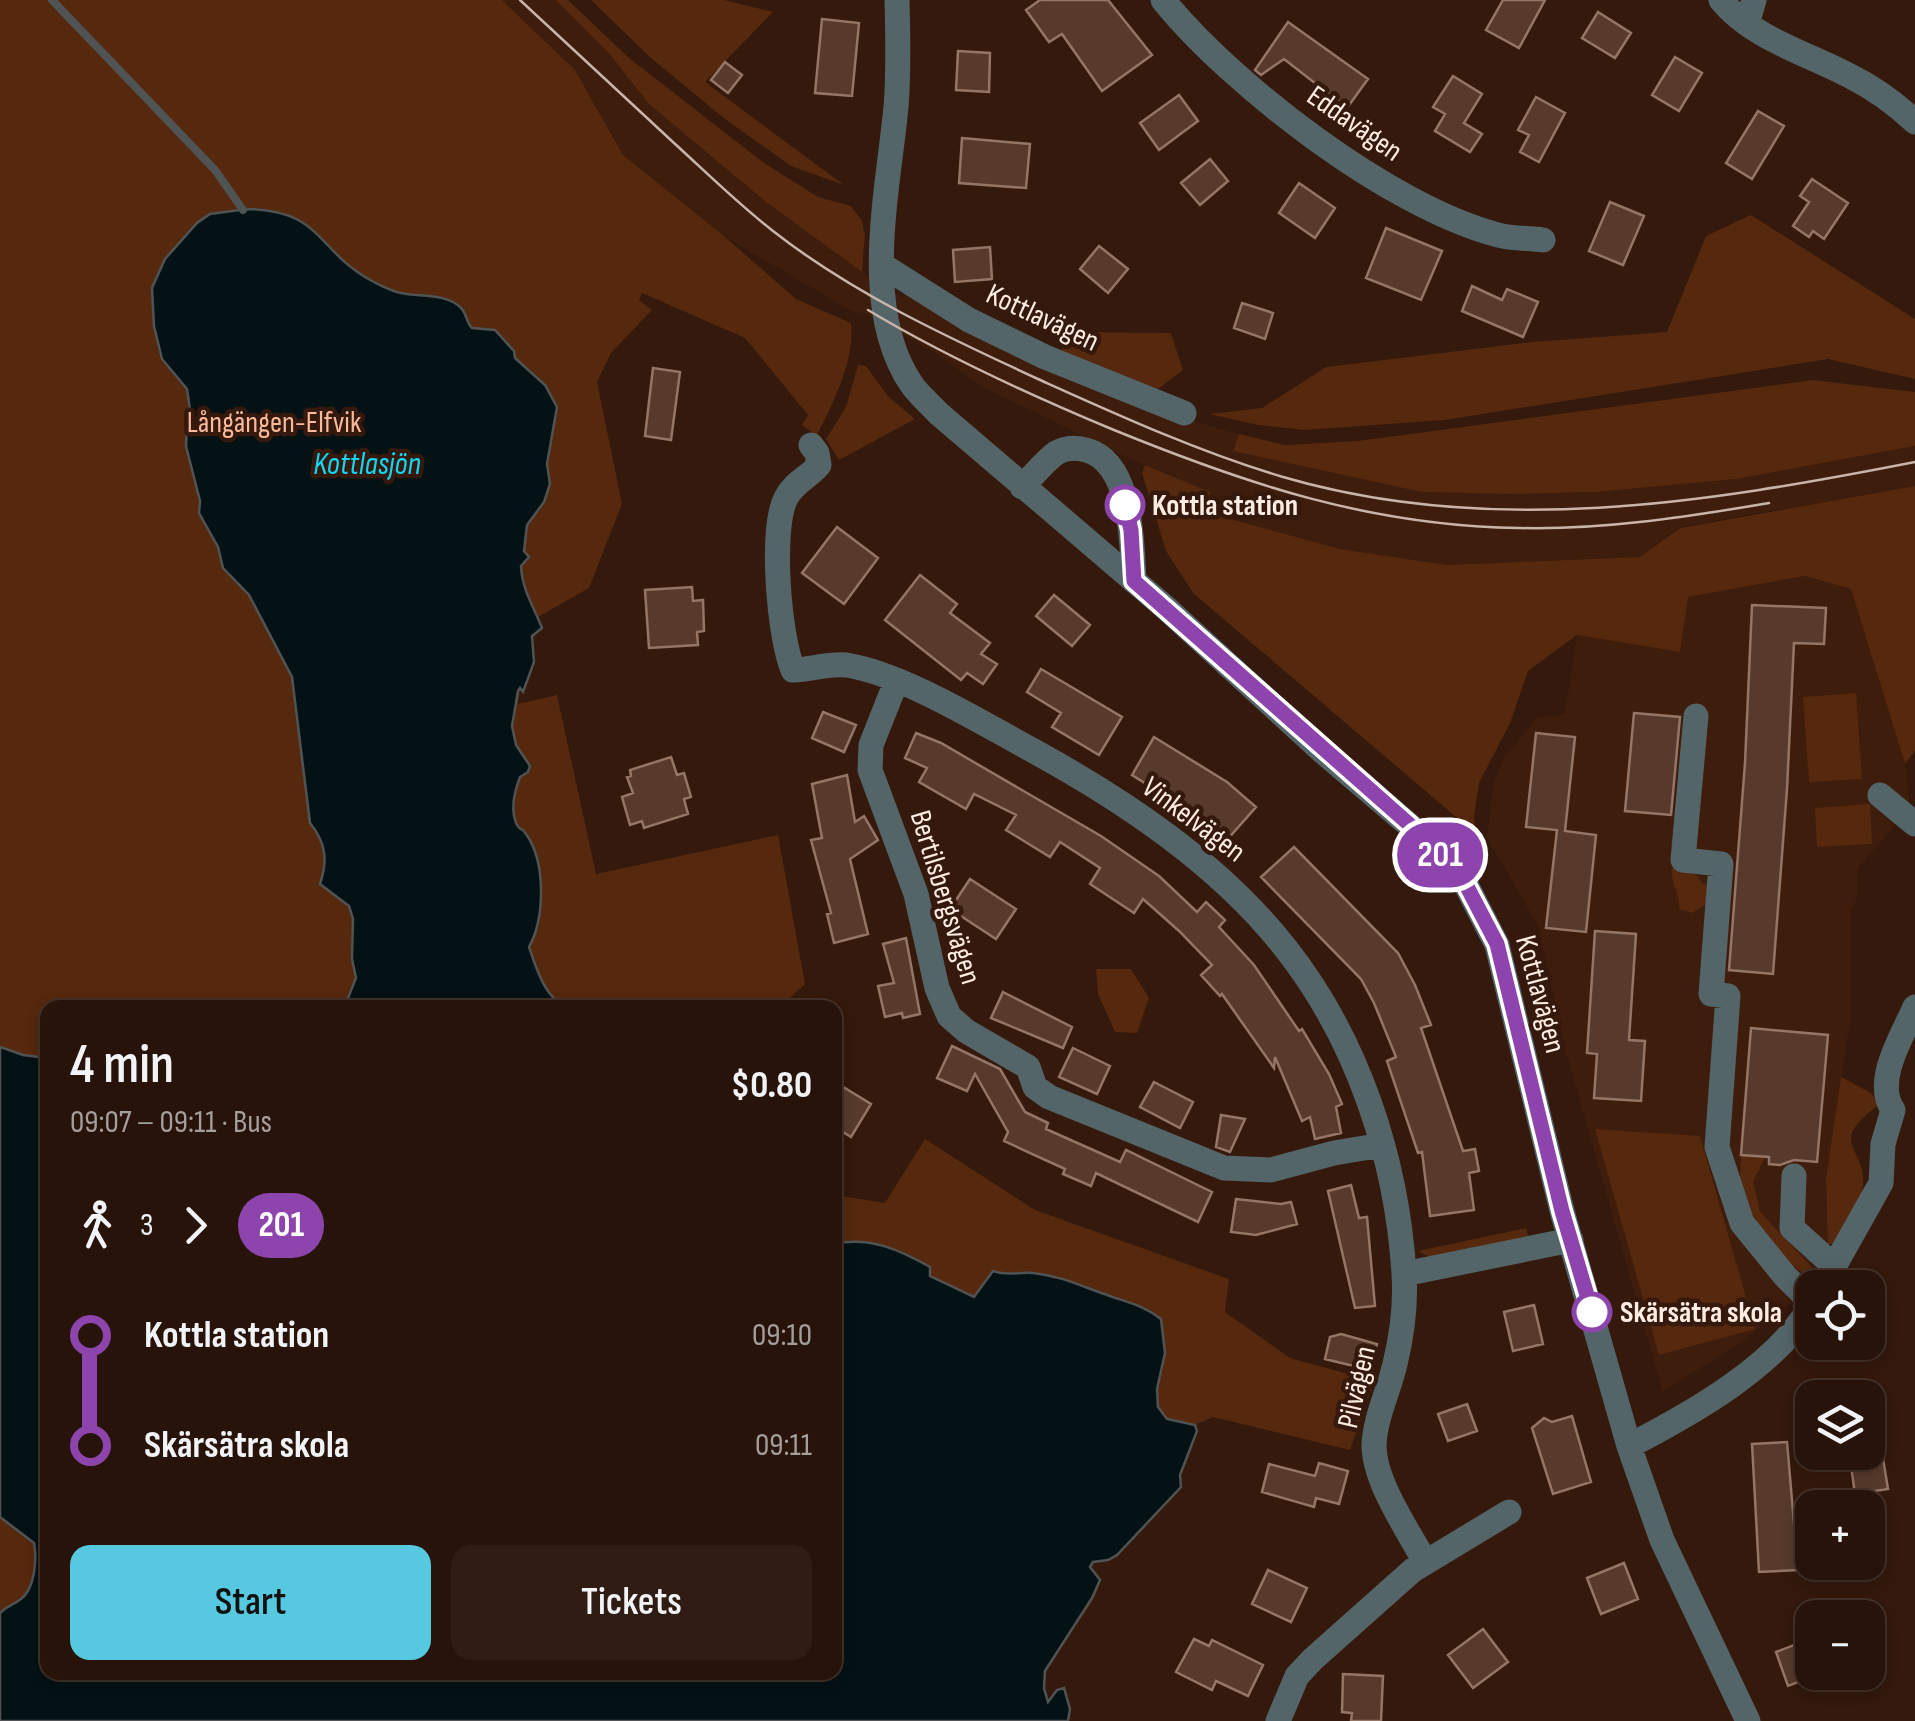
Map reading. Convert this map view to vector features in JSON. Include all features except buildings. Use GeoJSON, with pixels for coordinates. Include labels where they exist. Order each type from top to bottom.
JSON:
{"type":"FeatureCollection","features":[{"type":"Feature","properties":{"kind":"street","name":"Kottlavägen"},"geometry":{"type":"LineString","coordinates":[[897,0],[896,106],[884,206],[882,265],[886,321],[892,344],[913,386],[1410,825],[1462,877],[1497,944],[1629,1446],[1662,1540],[1748,1721]]}},
{"type":"Feature","properties":{"kind":"street","name":"Eddavägen"},"geometry":{"type":"LineString","coordinates":[[1163,0],[1232,72],[1314,136],[1406,199],[1498,235],[1543,240]]}},
{"type":"Feature","properties":{"kind":"street"},"geometry":{"type":"LineString","coordinates":[[1720,0],[1750,12],[1897,105],[1915,122]]}},
{"type":"Feature","properties":{"kind":"street","name":"Kottlavägen"},"geometry":{"type":"LineString","coordinates":[[882,265],[969,320],[1062,364],[1184,413]]}},
{"type":"Feature","properties":{"kind":"street","name":"Vinkelvägen"},"geometry":{"type":"LineString","coordinates":[[811,445],[819,465],[791,489],[776,525],[786,653],[793,670],[846,666],[873,671],[956,709],[1066,768],[1151,823],[1231,888],[1287,950],[1323,1005],[1364,1084],[1392,1182],[1404,1274]]}},
{"type":"Feature","properties":{"kind":"street"},"geometry":{"type":"LineString","coordinates":[[1022,486],[1057,452],[1072,447],[1091,450],[1108,460],[1118,478],[1131,530],[1134,581]]}},
{"type":"Feature","properties":{"kind":"street","name":"Bertilsbergsvägen"},"geometry":{"type":"LineString","coordinates":[[896,682],[871,745],[870,770],[916,894],[938,988],[949,1016],[1028,1067],[1035,1087],[1050,1097],[1224,1168],[1270,1170],[1382,1144]]}},
{"type":"Feature","properties":{"kind":"street"},"geometry":{"type":"LineString","coordinates":[[1696,716],[1683,860],[1721,864],[1711,994],[1728,996],[1718,1147],[1742,1223],[1795,1286]]}},
{"type":"Feature","properties":{"kind":"street"},"geometry":{"type":"LineString","coordinates":[[1880,795],[1915,824]]}},
{"type":"Feature","properties":{"kind":"street"},"geometry":{"type":"LineString","coordinates":[[1832,1270],[1881,1183],[1884,1144],[1893,1110],[1886,1100],[1886,1077],[1915,1006]]}},
{"type":"Feature","properties":{"kind":"street"},"geometry":{"type":"LineString","coordinates":[[1794,1176],[1792,1228],[1823,1270]]}},
{"type":"Feature","properties":{"kind":"street"},"geometry":{"type":"LineString","coordinates":[[1404,1274],[1572,1240]]}},
{"type":"Feature","properties":{"kind":"street","name":"Pilvägen"},"geometry":{"type":"LineString","coordinates":[[1404,1274],[1402,1332],[1374,1445],[1395,1508],[1426,1562]]}},
{"type":"Feature","properties":{"kind":"street"},"geometry":{"type":"LineString","coordinates":[[1629,1446],[1676,1422],[1761,1362],[1795,1326]]}},
{"type":"Feature","properties":{"kind":"street"},"geometry":{"type":"LineString","coordinates":[[1278,1721],[1296,1676],[1426,1562],[1509,1512]]}},
{"type":"Feature","properties":{"kind":"shaded area"},"geometry":{"type":"Polygon","coordinates":[[[502,0],[556,0],[608,52],[648,103],[862,272],[902,297],[907,290],[1175,416],[1239,434],[1233,451],[1511,494],[1596,492],[1736,479],[1915,446],[1915,486],[1680,527],[1640,557],[1447,565],[1340,549],[1204,511],[1210,492],[1117,453],[982,387],[940,356],[866,314],[851,311],[724,236],[623,155],[575,70],[502,0]]]}},
{"type":"Feature","properties":{"kind":"shaded area","name":"Skärsätra skola"},"geometry":{"type":"Polygon","coordinates":[[[1806,576],[1851,589],[1905,764],[1910,808],[1857,869],[1857,898],[1850,914],[1850,1021],[1826,1179],[1829,1260],[1820,1270],[1795,1270],[1795,1300],[1741,1342],[1663,1392],[1566,1052],[1538,926],[1487,838],[1493,786],[1504,758],[1536,718],[1565,714],[1577,635],[1680,652],[1688,597],[1806,576]]]}},
{"type":"Feature","properties":{"kind":"green space","name":"Långängen-Elfvik"},"geometry":{"type":"Polygon","coordinates":[[[0,0],[502,0],[575,70],[623,155],[796,299],[851,323],[846,366],[817,436],[802,425],[808,415],[745,338],[642,293],[639,300],[652,310],[611,353],[597,382],[622,504],[589,588],[538,617],[542,628],[532,636],[534,662],[523,692],[520,688],[518,704],[557,695],[596,874],[778,835],[805,984],[788,1000],[40,1000],[40,1680],[842,1680],[842,1196],[885,1203],[925,1139],[1035,1210],[1229,1279],[1225,1312],[1290,1358],[1374,1381],[1350,1450],[1213,1417],[1195,1425],[1181,1487],[1117,1555],[1092,1562],[1090,1568],[1100,1580],[1098,1590],[1050,1660],[1045,1674],[1048,1702],[1057,1690],[1064,1688],[1070,1709],[1068,1721],[0,1721],[0,0]]]}},
{"type":"Feature","properties":{"kind":"green space"},"geometry":{"type":"Polygon","coordinates":[[[556,0],[568,0],[628,57],[764,163],[818,197],[851,206],[862,221],[865,234],[862,272],[765,201],[648,103],[608,52],[556,0]]]}},
{"type":"Feature","properties":{"kind":"green space"},"geometry":{"type":"Polygon","coordinates":[[[591,0],[724,0],[773,12],[705,82],[844,185],[791,166],[725,119],[651,58],[591,0]]]}},
{"type":"Feature","properties":{"kind":"green space"},"geometry":{"type":"Polygon","coordinates":[[[1751,215],[1915,319],[1915,379],[1828,359],[1445,420],[1305,430],[1209,414],[1262,408],[1326,367],[1532,342],[1667,332],[1706,236],[1751,215]]]}},
{"type":"Feature","properties":{"kind":"green space"},"geometry":{"type":"Polygon","coordinates":[[[1076,332],[1171,333],[1183,370],[1158,389],[1058,354],[1076,332]]]}},
{"type":"Feature","properties":{"kind":"green space"},"geometry":{"type":"Polygon","coordinates":[[[858,365],[866,366],[888,396],[915,419],[839,460],[826,439],[846,407],[858,365]]]}},
{"type":"Feature","properties":{"kind":"green space"},"geometry":{"type":"Polygon","coordinates":[[[1813,380],[1915,392],[1915,446],[1736,479],[1596,492],[1511,494],[1422,492],[1233,451],[1239,434],[1285,445],[1358,441],[1813,380]]]}},
{"type":"Feature","properties":{"kind":"green space"},"geometry":{"type":"Polygon","coordinates":[[[1145,465],[1210,492],[1205,512],[1340,549],[1447,565],[1640,557],[1680,528],[1915,486],[1915,751],[1905,764],[1851,589],[1805,576],[1688,597],[1680,652],[1577,635],[1528,671],[1510,723],[1479,783],[1474,816],[1476,834],[1193,593],[1166,551],[1142,473],[1145,465]]]}},
{"type":"Feature","properties":{"kind":"green space"},"geometry":{"type":"Polygon","coordinates":[[[1856,693],[1862,779],[1809,782],[1803,697],[1856,693]]]}},
{"type":"Feature","properties":{"kind":"green space"},"geometry":{"type":"Polygon","coordinates":[[[1870,804],[1872,844],[1817,847],[1815,808],[1870,804]]]}},
{"type":"Feature","properties":{"kind":"green space"},"geometry":{"type":"Polygon","coordinates":[[[1672,868],[1692,870],[1703,884],[1712,885],[1710,902],[1692,913],[1679,909],[1672,868]]]}},
{"type":"Feature","properties":{"kind":"green space"},"geometry":{"type":"Polygon","coordinates":[[[1096,969],[1131,969],[1149,998],[1137,1033],[1115,1032],[1098,994],[1096,969]]]}},
{"type":"Feature","properties":{"kind":"green space"},"geometry":{"type":"Polygon","coordinates":[[[1841,1077],[1871,1093],[1880,1104],[1854,1128],[1851,1137],[1863,1172],[1862,1193],[1837,1244],[1828,1244],[1826,1179],[1841,1077]]]}},
{"type":"Feature","properties":{"kind":"green space"},"geometry":{"type":"Polygon","coordinates":[[[1595,1129],[1700,1136],[1755,1329],[1659,1355],[1595,1129]]]}},
{"type":"Feature","properties":{"kind":"green space"},"geometry":{"type":"Polygon","coordinates":[[[1741,1155],[1765,1157],[1753,1182],[1760,1212],[1811,1266],[1810,1270],[1799,1270],[1788,1261],[1758,1224],[1744,1198],[1741,1155]]]}},
{"type":"Feature","properties":{"kind":"green space"},"geometry":{"type":"Polygon","coordinates":[[[1526,1228],[1529,1239],[1430,1257],[1418,1251],[1526,1228]]]}},
{"type":"Feature","properties":{"kind":"water","name":"Kottlasjön"},"geometry":{"type":"Polygon","coordinates":[[[247,209],[291,216],[372,281],[401,293],[455,303],[472,328],[495,330],[514,351],[515,358],[545,385],[557,407],[547,464],[550,484],[544,502],[527,525],[524,551],[529,557],[521,566],[526,591],[542,628],[532,636],[534,662],[523,692],[520,688],[518,691],[512,726],[516,745],[530,766],[516,788],[514,817],[533,846],[540,874],[538,921],[529,947],[538,973],[556,1000],[348,1000],[356,978],[352,959],[353,919],[349,906],[320,884],[324,852],[310,823],[292,677],[249,595],[223,568],[218,547],[199,513],[200,501],[186,446],[191,416],[187,389],[162,359],[154,326],[152,288],[165,259],[210,214],[247,209]]]}},
{"type":"Feature","properties":{"kind":"water"},"geometry":{"type":"Polygon","coordinates":[[[0,1047],[40,1057],[40,1680],[842,1680],[842,1243],[884,1246],[907,1255],[930,1267],[930,1276],[974,1297],[993,1271],[1033,1273],[1063,1279],[1148,1310],[1161,1319],[1165,1353],[1157,1389],[1158,1407],[1167,1419],[1195,1425],[1197,1431],[1180,1475],[1181,1487],[1117,1555],[1093,1562],[1090,1567],[1100,1580],[1045,1671],[1048,1702],[1057,1690],[1064,1688],[1070,1709],[1068,1721],[0,1721],[0,1613],[26,1594],[35,1557],[34,1543],[0,1517],[0,1047]]]}},
{"type":"Feature","properties":{"kind":"waterway"},"geometry":{"type":"LineString","coordinates":[[52,0],[215,170],[243,210]]}},
{"type":"Feature","properties":{"kind":"tram line"},"geometry":{"type":"LineString","coordinates":[[520,0],[747,210],[835,274],[935,330],[1038,379],[1252,467],[1362,496],[1520,510],[1678,501],[1915,462]]}},
{"type":"Feature","properties":{"kind":"tram line"},"geometry":{"type":"LineString","coordinates":[[868,310],[989,374],[1114,430],[1263,485],[1362,511],[1465,525],[1550,528],[1644,522],[1769,503]]}},
{"type":"Feature","properties":{"kind":"bus line","name":"201"},"geometry":{"type":"LineString","coordinates":[[1125,505],[1131,530],[1134,581],[1410,825],[1462,877],[1497,944],[1562,1211],[1592,1312]]}},
{"type":"Feature","properties":{"kind":"place","name":"Kottla station"},"geometry":{"type":"Point","coordinates":[1125,505]}},
{"type":"Feature","properties":{"kind":"place","name":"Skärsätra skola"},"geometry":{"type":"Point","coordinates":[1592,1312]}}]}
